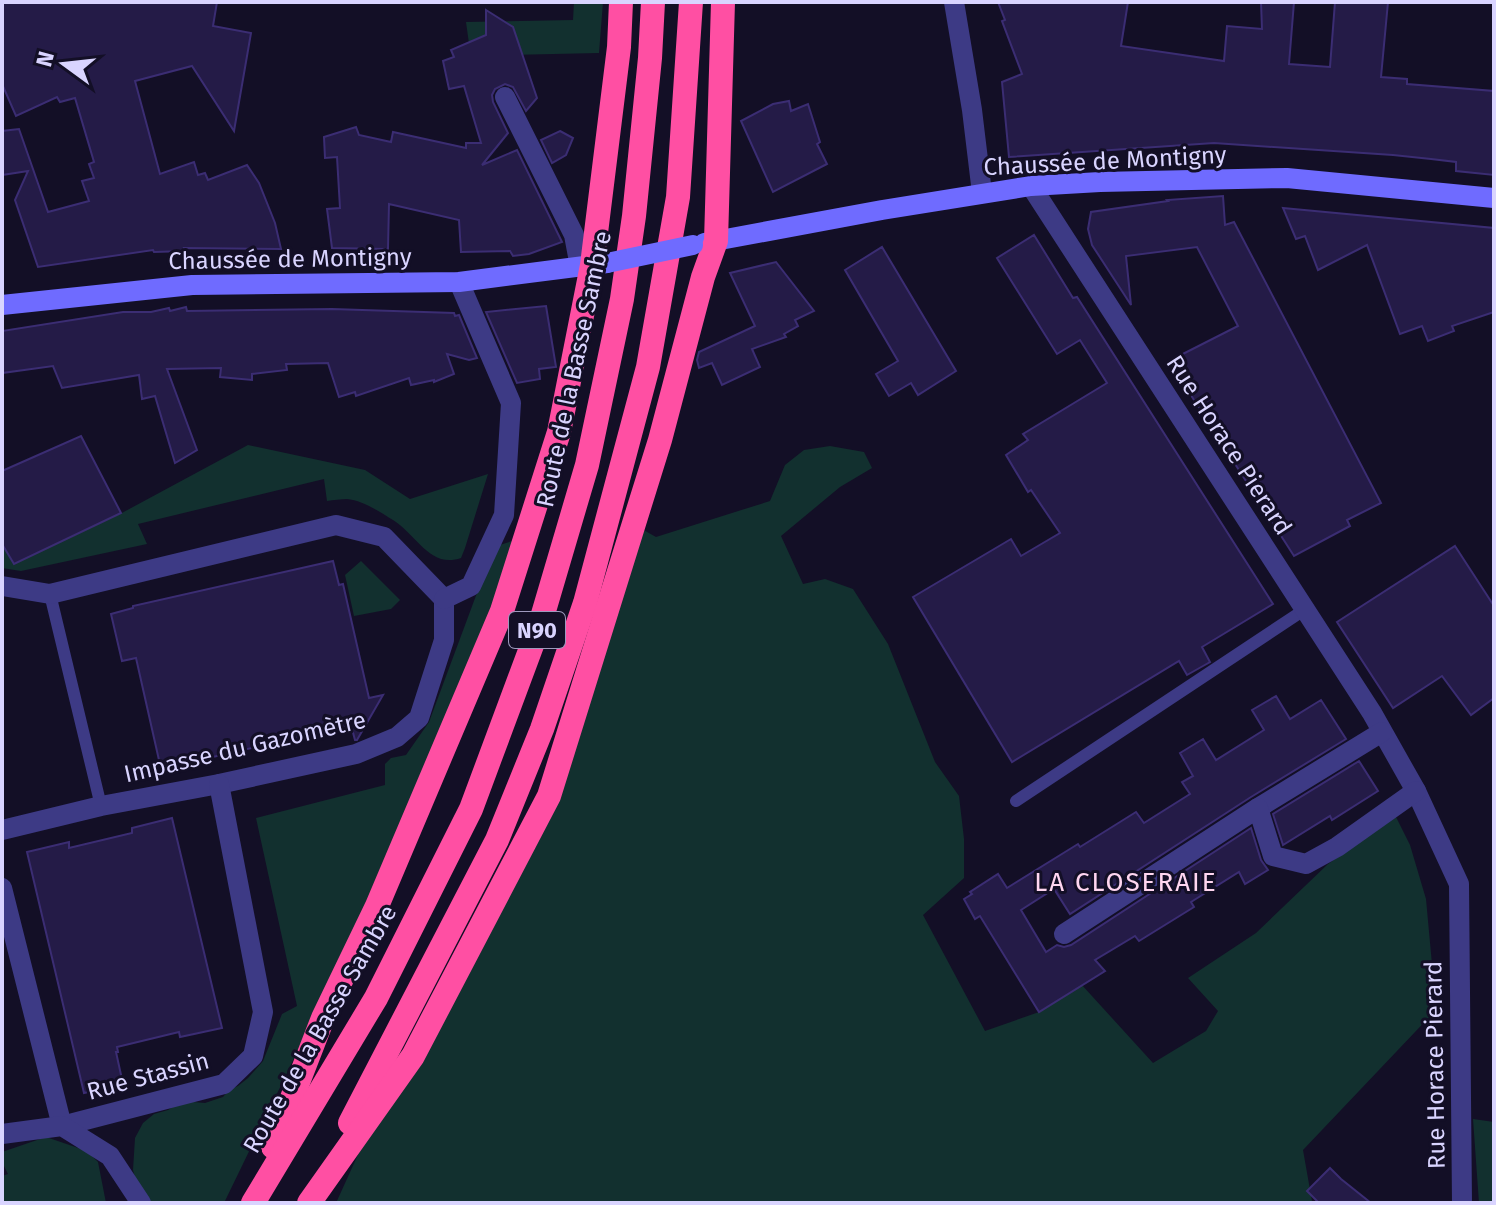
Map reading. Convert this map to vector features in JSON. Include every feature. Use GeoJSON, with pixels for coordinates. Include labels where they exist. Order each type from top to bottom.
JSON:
{"type":"FeatureCollection","features":[{"type":"Feature","properties":{"kind":"highway"},"geometry":{"type":"LineString","coordinates":[[252,1203],[323,1018],[377,906],[502,611],[559,432],[593,265],[619,47],[621,2]]}},
{"type":"Feature","properties":{"kind":"highway","name":"Route de la Basse Sambre"},"geometry":{"type":"LineString","coordinates":[[252,1203],[376,998],[471,809],[541,621],[587,465],[622,299],[634,216],[653,2]]}},
{"type":"Feature","properties":{"kind":"highway","name":"N90"},"geometry":{"type":"LineString","coordinates":[[309,1203],[497,840],[542,729],[585,603],[648,367],[678,197],[691,2]]}},
{"type":"Feature","properties":{"kind":"highway"},"geometry":{"type":"LineString","coordinates":[[309,1203],[413,1056],[549,796],[660,440],[703,277],[723,2]]}},
{"type":"Feature","properties":{"kind":"main road","name":"Chaussée de Montigny"},"geometry":{"type":"LineString","coordinates":[[2,305],[192,285],[459,282],[593,265],[1031,186],[1287,178],[1494,198]]}},
{"type":"Feature","properties":{"kind":"street"},"geometry":{"type":"LineString","coordinates":[[954,2],[982,193]]}},
{"type":"Feature","properties":{"kind":"street"},"geometry":{"type":"LineString","coordinates":[[505,97],[574,235],[593,265]]}},
{"type":"Feature","properties":{"kind":"street","name":"Rue Horace Pierard"},"geometry":{"type":"LineString","coordinates":[[1031,186],[1382,732],[1416,791],[1459,884],[1462,1203]]}},
{"type":"Feature","properties":{"kind":"street"},"geometry":{"type":"LineString","coordinates":[[2,586],[50,594],[336,525],[384,537],[444,599],[471,586],[504,515],[511,403],[459,282]]}},
{"type":"Feature","properties":{"kind":"street","name":"Impasse du Gazomètre"},"geometry":{"type":"LineString","coordinates":[[2,830],[101,806],[356,754],[397,737],[419,718],[444,640],[444,599]]}},
{"type":"Feature","properties":{"kind":"street"},"geometry":{"type":"LineString","coordinates":[[1064,934],[1382,732]]}},
{"type":"Feature","properties":{"kind":"street","name":"Rue Stassin"},"geometry":{"type":"LineString","coordinates":[[2,888],[62,1126],[224,1084],[253,1056],[263,1012],[219,784]]}},
{"type":"Feature","properties":{"kind":"street"},"geometry":{"type":"LineString","coordinates":[[1258,808],[1273,856],[1306,864],[1337,847],[1416,791]]}},
{"type":"Feature","properties":{"kind":"street"},"geometry":{"type":"LineString","coordinates":[[2,1134],[62,1126],[110,1156],[141,1203]]}},
{"type":"Feature","properties":{"kind":"lane"},"geometry":{"type":"LineString","coordinates":[[50,594],[101,806]]}},
{"type":"Feature","properties":{"kind":"lane"},"geometry":{"type":"LineString","coordinates":[[1016,801],[1304,610]]}},
{"type":"Feature","properties":{"kind":"green space"},"geometry":{"type":"Polygon","coordinates":[[[574,2],[603,2],[599,53],[505,55],[472,65],[466,22],[573,20],[574,2]]]}},
{"type":"Feature","properties":{"kind":"green space"},"geometry":{"type":"Polygon","coordinates":[[[248,445],[365,470],[410,499],[488,474],[461,558],[450,560],[432,555],[401,526],[365,504],[347,499],[327,501],[324,479],[138,524],[147,544],[21,571],[2,568],[2,543],[14,564],[120,514],[248,445]]]}},
{"type":"Feature","properties":{"kind":"green space"},"geometry":{"type":"Polygon","coordinates":[[[830,446],[864,452],[872,468],[840,487],[781,536],[803,584],[825,579],[853,589],[888,644],[935,762],[959,796],[964,878],[923,915],[985,1031],[1039,1012],[1081,984],[1153,1063],[1206,1031],[1218,1011],[1188,978],[1256,933],[1328,864],[1396,817],[1410,845],[1426,899],[1434,1012],[1303,1150],[1314,1203],[336,1203],[366,1137],[495,918],[640,528],[656,537],[770,501],[785,465],[804,450],[830,446]]]}},
{"type":"Feature","properties":{"kind":"green space"},"geometry":{"type":"Polygon","coordinates":[[[512,541],[466,695],[396,848],[224,1203],[147,1203],[133,1170],[135,1138],[143,1123],[154,1114],[182,1101],[205,1103],[223,1097],[238,1086],[263,1061],[282,1014],[297,1006],[256,818],[385,785],[385,764],[391,758],[406,755],[429,722],[487,566],[500,545],[512,541]]]}},
{"type":"Feature","properties":{"kind":"green space"},"geometry":{"type":"Polygon","coordinates":[[[361,561],[400,600],[391,609],[354,616],[345,575],[361,561]]]}},
{"type":"Feature","properties":{"kind":"green space"},"geometry":{"type":"Polygon","coordinates":[[[1473,1119],[1494,1122],[1494,1203],[1479,1203],[1473,1119]]]}},
{"type":"Feature","properties":{"kind":"green space"},"geometry":{"type":"Polygon","coordinates":[[[43,1138],[87,1151],[98,1162],[106,1203],[2,1203],[2,1176],[8,1174],[2,1162],[2,1152],[43,1138]]]}},
{"type":"Feature","properties":{"kind":"building"},"geometry":{"type":"Polygon","coordinates":[[[2,2],[217,2],[213,26],[251,33],[234,131],[192,66],[135,81],[160,174],[194,162],[198,175],[205,173],[208,180],[247,165],[259,183],[275,223],[281,249],[153,250],[38,267],[15,200],[28,171],[2,175],[2,131],[19,129],[48,212],[89,201],[82,181],[94,178],[89,164],[94,162],[75,98],[60,102],[57,97],[16,116],[2,84],[2,2]]]}},
{"type":"Feature","properties":{"kind":"building"},"geometry":{"type":"Polygon","coordinates":[[[998,2],[1128,2],[1121,46],[1224,61],[1227,26],[1262,29],[1261,2],[1294,2],[1289,64],[1330,67],[1335,2],[1388,2],[1381,77],[1407,79],[1407,84],[1494,91],[1494,175],[1456,171],[1456,162],[1431,159],[1214,143],[1009,157],[1002,82],[1022,74],[998,2]]]}},
{"type":"Feature","properties":{"kind":"building"},"geometry":{"type":"Polygon","coordinates":[[[486,10],[513,27],[537,98],[526,111],[513,87],[505,84],[495,89],[493,102],[508,133],[482,165],[517,150],[562,242],[529,254],[513,256],[510,251],[461,252],[459,220],[389,204],[388,249],[332,248],[327,209],[340,208],[337,157],[325,158],[324,137],[356,127],[359,135],[391,142],[393,132],[466,148],[466,143],[481,143],[464,86],[449,89],[443,61],[454,57],[451,50],[486,35],[486,10]]]}},
{"type":"Feature","properties":{"kind":"building"},"geometry":{"type":"Polygon","coordinates":[[[789,101],[791,111],[808,104],[820,142],[817,144],[827,164],[773,192],[741,121],[773,104],[789,101]]]}},
{"type":"Feature","properties":{"kind":"building"},"geometry":{"type":"Polygon","coordinates":[[[560,131],[573,138],[566,155],[552,163],[541,140],[560,131]]]}},
{"type":"Feature","properties":{"kind":"building"},"geometry":{"type":"Polygon","coordinates":[[[1223,196],[1225,225],[1234,222],[1381,503],[1347,520],[1350,526],[1294,556],[1169,361],[1238,326],[1197,247],[1126,256],[1131,305],[1092,245],[1088,229],[1091,212],[1167,200],[1223,196]]]}},
{"type":"Feature","properties":{"kind":"building"},"geometry":{"type":"Polygon","coordinates":[[[1283,208],[1494,228],[1494,312],[1452,326],[1454,331],[1428,341],[1422,326],[1400,334],[1367,245],[1318,270],[1305,236],[1296,239],[1283,208]]]}},
{"type":"Feature","properties":{"kind":"building"},"geometry":{"type":"Polygon","coordinates":[[[1034,235],[1273,604],[1202,647],[1210,662],[1187,675],[1179,661],[1012,762],[913,597],[1011,539],[1021,556],[1060,533],[1031,490],[1028,492],[1006,455],[1028,440],[1023,434],[1107,383],[1080,340],[1057,354],[997,258],[1034,235]]]}},
{"type":"Feature","properties":{"kind":"building"},"geometry":{"type":"Polygon","coordinates":[[[882,247],[956,371],[918,395],[911,383],[889,396],[876,374],[898,361],[845,270],[882,247]]]}},
{"type":"Feature","properties":{"kind":"building"},"geometry":{"type":"Polygon","coordinates":[[[776,262],[814,311],[795,320],[798,326],[784,334],[786,337],[752,349],[760,367],[722,385],[712,363],[699,368],[699,352],[755,326],[730,273],[776,262]]]}},
{"type":"Feature","properties":{"kind":"building"},"geometry":{"type":"Polygon","coordinates":[[[546,306],[556,367],[539,369],[540,379],[517,383],[486,312],[546,306]]]}},
{"type":"Feature","properties":{"kind":"building"},"geometry":{"type":"Polygon","coordinates":[[[186,307],[187,311],[332,309],[454,313],[455,316],[459,315],[477,358],[469,360],[447,354],[454,374],[434,382],[411,385],[409,378],[356,396],[355,392],[339,397],[328,363],[286,364],[287,370],[252,374],[252,380],[220,377],[221,368],[167,369],[197,450],[175,463],[155,396],[142,399],[139,375],[62,388],[53,366],[2,373],[2,331],[123,312],[151,312],[169,308],[170,311],[186,307]]]}},
{"type":"Feature","properties":{"kind":"building"},"geometry":{"type":"Polygon","coordinates":[[[81,436],[121,513],[14,564],[2,544],[2,471],[81,436]]]}},
{"type":"Feature","properties":{"kind":"building"},"geometry":{"type":"Polygon","coordinates":[[[1455,546],[1494,606],[1494,698],[1471,715],[1442,676],[1393,708],[1337,622],[1455,546]]]}},
{"type":"Feature","properties":{"kind":"building"},"geometry":{"type":"Polygon","coordinates":[[[333,561],[339,585],[343,584],[369,698],[383,695],[357,740],[351,725],[161,769],[136,658],[122,661],[111,614],[133,606],[333,561]]]}},
{"type":"Feature","properties":{"kind":"building"},"geometry":{"type":"Polygon","coordinates":[[[1276,696],[1290,719],[1321,700],[1346,739],[1070,914],[1054,889],[1021,910],[1046,952],[1057,945],[1071,945],[1251,828],[1261,860],[1268,870],[1245,884],[1239,872],[1191,902],[1194,907],[1139,941],[1135,936],[1095,960],[1105,971],[1039,1012],[980,916],[975,919],[964,899],[998,874],[1007,888],[1136,812],[1144,823],[1190,794],[1182,782],[1193,776],[1180,753],[1203,739],[1216,760],[1264,730],[1252,710],[1276,696]]]}},
{"type":"Feature","properties":{"kind":"building"},"geometry":{"type":"Polygon","coordinates":[[[1359,761],[1378,791],[1332,820],[1330,816],[1283,845],[1273,814],[1359,761]]]}},
{"type":"Feature","properties":{"kind":"building"},"geometry":{"type":"Polygon","coordinates":[[[172,818],[222,1028],[180,1037],[179,1032],[117,1047],[123,1084],[84,1093],[27,852],[69,842],[69,848],[132,833],[132,828],[172,818]]]}},
{"type":"Feature","properties":{"kind":"building"},"geometry":{"type":"Polygon","coordinates":[[[1330,1168],[1371,1203],[1319,1203],[1307,1191],[1330,1168]]]}},
{"type":"Feature","properties":{"kind":"district","name":"LA CLOSERAIE"},"geometry":{"type":"Point","coordinates":[1126,882]}}]}
